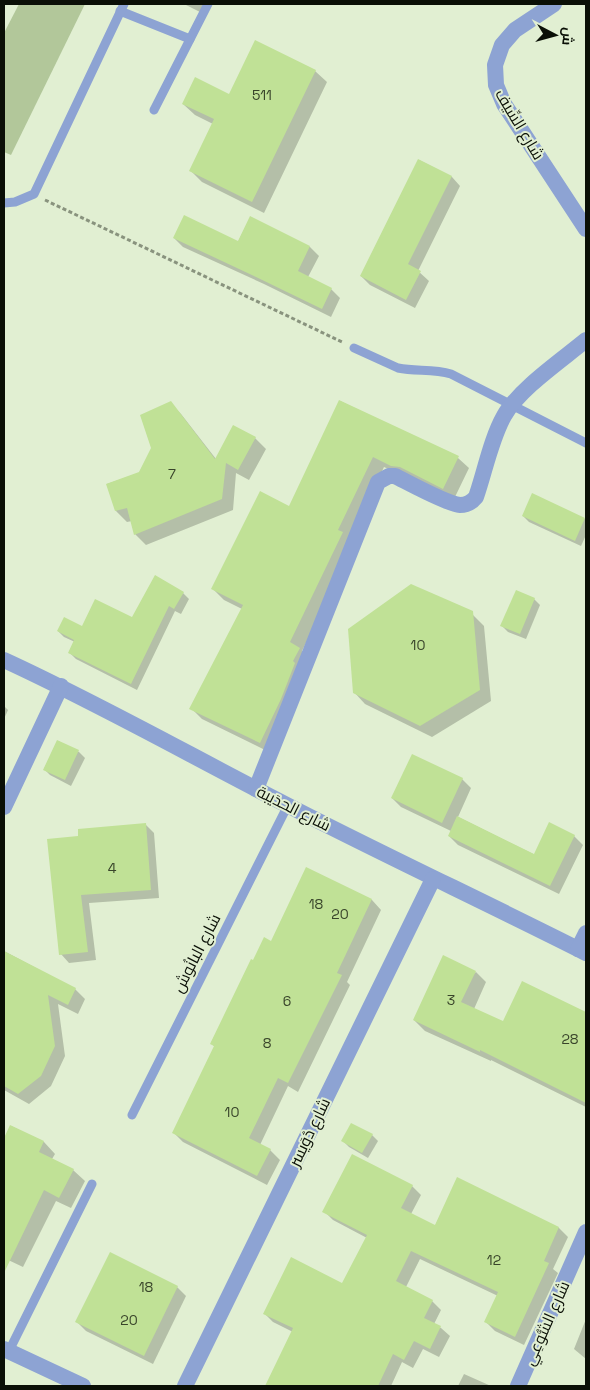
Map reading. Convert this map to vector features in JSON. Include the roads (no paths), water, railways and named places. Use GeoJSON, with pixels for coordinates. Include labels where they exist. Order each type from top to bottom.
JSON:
{"type":"FeatureCollection","features":[{"type":"Feature","properties":{"kind":"street","name":"شارع السِّيف"},"geometry":{"type":"LineString","coordinates":[[554,4],[515,30],[502,45],[495,65],[496,85],[504,104],[586,229]]}},
{"type":"Feature","properties":{"kind":"street"},"geometry":{"type":"LineString","coordinates":[[256,789],[378,482],[389,476],[395,476],[453,504],[466,504],[476,497],[499,428],[511,405],[526,389],[586,340]]}},
{"type":"Feature","properties":{"kind":"street","name":"شارع الحدَيبة"},"geometry":{"type":"LineString","coordinates":[[4,660],[61,686],[256,789],[433,879],[582,951]]}},
{"type":"Feature","properties":{"kind":"street"},"geometry":{"type":"LineString","coordinates":[[4,807],[61,686]]}},
{"type":"Feature","properties":{"kind":"street","name":"شارع دُوَيسر"},"geometry":{"type":"LineString","coordinates":[[185,1386],[433,879]]}},
{"type":"Feature","properties":{"kind":"street"},"geometry":{"type":"LineString","coordinates":[[582,951],[586,932]]}},
{"type":"Feature","properties":{"kind":"street","name":"شارع الشُّوعِي"},"geometry":{"type":"LineString","coordinates":[[518,1386],[586,1232]]}},
{"type":"Feature","properties":{"kind":"street"},"geometry":{"type":"LineString","coordinates":[[6,1350],[83,1386]]}},
{"type":"Feature","properties":{"kind":"lane"},"geometry":{"type":"LineString","coordinates":[[154,110],[208,4]]}},
{"type":"Feature","properties":{"kind":"lane"},"geometry":{"type":"LineString","coordinates":[[4,202],[15,202],[34,194],[122,7],[190,39]]}},
{"type":"Feature","properties":{"kind":"lane"},"geometry":{"type":"LineString","coordinates":[[354,348],[398,368],[435,370],[451,374],[586,443]]}},
{"type":"Feature","properties":{"kind":"lane","name":"شارع البانُوش"},"geometry":{"type":"LineString","coordinates":[[132,1115],[288,805]]}},
{"type":"Feature","properties":{"kind":"lane"},"geometry":{"type":"LineString","coordinates":[[6,1350],[92,1184]]}}]}
